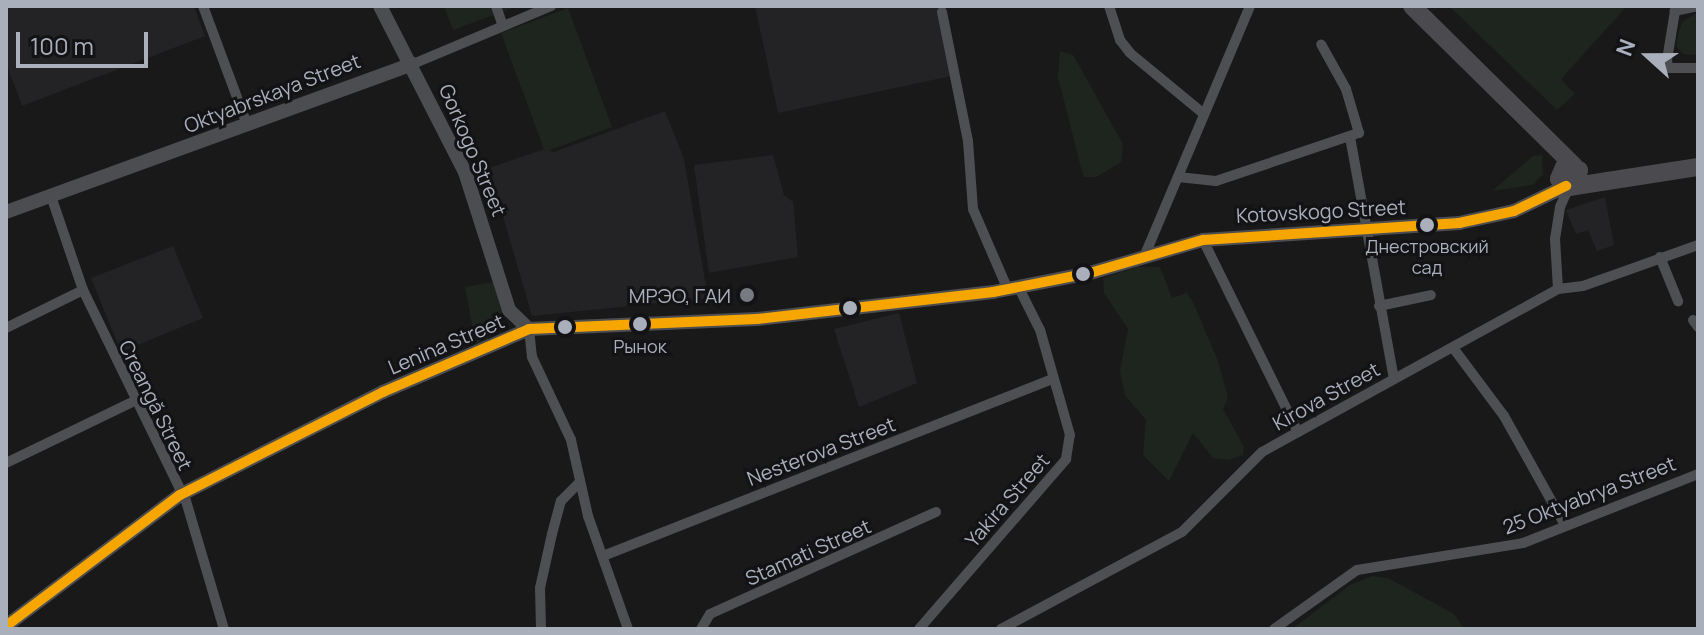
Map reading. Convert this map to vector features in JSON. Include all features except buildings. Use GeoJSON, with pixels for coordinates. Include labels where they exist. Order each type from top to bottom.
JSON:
{"type":"FeatureCollection","features":[{"type":"Feature","properties":{"kind":"highway"},"geometry":{"type":"LineString","coordinates":[[1412,6],[1556,151],[1569,178],[1598,183],[1698,167]]}},
{"type":"Feature","properties":{"kind":"street"},"geometry":{"type":"LineString","coordinates":[[203,6],[247,124]]}},
{"type":"Feature","properties":{"kind":"street","name":"Gorkogo Street"},"geometry":{"type":"LineString","coordinates":[[380,6],[401,54],[413,64],[476,197],[509,310],[529,329],[540,379],[571,440],[579,483],[628,629]]}},
{"type":"Feature","properties":{"kind":"street"},"geometry":{"type":"LineString","coordinates":[[496,6],[502,23]]}},
{"type":"Feature","properties":{"kind":"street","name":"Oktyabrskaya Street"},"geometry":{"type":"LineString","coordinates":[[6,212],[413,64],[502,23],[551,6]]}},
{"type":"Feature","properties":{"kind":"street"},"geometry":{"type":"LineString","coordinates":[[1109,6],[1120,40],[1130,53],[1204,114]]}},
{"type":"Feature","properties":{"kind":"street"},"geometry":{"type":"LineString","coordinates":[[1144,257],[1250,6]]}},
{"type":"Feature","properties":{"kind":"street"},"geometry":{"type":"LineString","coordinates":[[1698,6],[1673,9],[1668,68],[1698,68]]}},
{"type":"Feature","properties":{"kind":"street","name":"Yakira Street"},"geometry":{"type":"LineString","coordinates":[[919,629],[1066,459],[1070,440],[1040,330],[1014,289],[973,209],[968,141],[942,12]]}},
{"type":"Feature","properties":{"kind":"street"},"geometry":{"type":"LineString","coordinates":[[1178,177],[1216,181],[1359,133],[1346,89],[1321,44]]}},
{"type":"Feature","properties":{"kind":"street"},"geometry":{"type":"LineString","coordinates":[[1350,137],[1394,379]]}},
{"type":"Feature","properties":{"kind":"street"},"geometry":{"type":"LineString","coordinates":[[1558,289],[1555,239],[1569,178]]}},
{"type":"Feature","properties":{"kind":"street","name":"Kotovskogo Street"},"geometry":{"type":"LineString","coordinates":[[1144,257],[1203,240],[1459,223],[1514,211],[1547,197],[1569,178]]}},
{"type":"Feature","properties":{"kind":"street","name":"Creangă Street"},"geometry":{"type":"LineString","coordinates":[[51,196],[83,290],[134,401],[180,495],[186,501],[224,629]]}},
{"type":"Feature","properties":{"kind":"street"},"geometry":{"type":"LineString","coordinates":[[1203,240],[1298,432]]}},
{"type":"Feature","properties":{"kind":"street","name":"Kirova Street"},"geometry":{"type":"LineString","coordinates":[[1001,629],[1182,532],[1262,452],[1394,379],[1454,349],[1558,289],[1583,286],[1698,245]]}},
{"type":"Feature","properties":{"kind":"street","name":"Lenina Street"},"geometry":{"type":"LineString","coordinates":[[6,626],[180,495],[383,392],[477,356],[529,329],[757,319],[1014,289],[1144,257]]}},
{"type":"Feature","properties":{"kind":"street"},"geometry":{"type":"LineString","coordinates":[[1660,257],[1678,301]]}},
{"type":"Feature","properties":{"kind":"street"},"geometry":{"type":"LineString","coordinates":[[6,328],[83,290]]}},
{"type":"Feature","properties":{"kind":"street"},"geometry":{"type":"LineString","coordinates":[[1379,306],[1431,295]]}},
{"type":"Feature","properties":{"kind":"street"},"geometry":{"type":"LineString","coordinates":[[1454,349],[1504,416],[1565,525]]}},
{"type":"Feature","properties":{"kind":"street","name":"Nesterova Street"},"geometry":{"type":"LineString","coordinates":[[603,556],[1053,379]]}},
{"type":"Feature","properties":{"kind":"street"},"geometry":{"type":"LineString","coordinates":[[6,463],[134,401]]}},
{"type":"Feature","properties":{"kind":"street","name":"25 Oktyabrya Street"},"geometry":{"type":"LineString","coordinates":[[1274,629],[1357,570],[1491,550],[1698,474]]}},
{"type":"Feature","properties":{"kind":"street"},"geometry":{"type":"LineString","coordinates":[[541,629],[540,588],[552,534],[561,501],[579,483]]}},
{"type":"Feature","properties":{"kind":"street","name":"Stamati Street"},"geometry":{"type":"LineString","coordinates":[[701,629],[710,614],[936,512]]}},
{"type":"Feature","properties":{"kind":"shaded area"},"geometry":{"type":"Polygon","coordinates":[[[6,6],[194,6],[205,36],[22,106],[6,63],[6,6]]]}},
{"type":"Feature","properties":{"kind":"shaded area"},"geometry":{"type":"Polygon","coordinates":[[[444,6],[518,6],[453,30],[444,6]]]}},
{"type":"Feature","properties":{"kind":"shaded area"},"geometry":{"type":"Polygon","coordinates":[[[755,6],[941,6],[956,75],[778,113],[755,6]]]}},
{"type":"Feature","properties":{"kind":"shaded area"},"geometry":{"type":"Polygon","coordinates":[[[1449,6],[1627,6],[1561,79],[1575,94],[1557,110],[1449,6]]]}},
{"type":"Feature","properties":{"kind":"shaded area"},"geometry":{"type":"Polygon","coordinates":[[[568,8],[612,127],[545,152],[501,33],[568,8]]]}},
{"type":"Feature","properties":{"kind":"shaded area"},"geometry":{"type":"Polygon","coordinates":[[[1698,12],[1698,55],[1683,54],[1676,46],[1682,22],[1698,12]]]}},
{"type":"Feature","properties":{"kind":"shaded area"},"geometry":{"type":"Polygon","coordinates":[[[1060,51],[1073,55],[1123,144],[1121,162],[1096,177],[1084,177],[1081,168],[1058,77],[1060,51]]]}},
{"type":"Feature","properties":{"kind":"shaded area"},"geometry":{"type":"Polygon","coordinates":[[[665,111],[684,159],[708,298],[532,316],[489,168],[545,149],[554,152],[665,111]]]}},
{"type":"Feature","properties":{"kind":"shaded area"},"geometry":{"type":"Polygon","coordinates":[[[773,155],[784,195],[793,202],[798,257],[709,273],[694,165],[773,155]]]}},
{"type":"Feature","properties":{"kind":"shaded area"},"geometry":{"type":"Polygon","coordinates":[[[1542,155],[1543,174],[1533,185],[1492,191],[1533,156],[1542,155]]]}},
{"type":"Feature","properties":{"kind":"shaded area"},"geometry":{"type":"Polygon","coordinates":[[[1605,197],[1614,245],[1597,251],[1588,230],[1576,234],[1566,210],[1605,197]]]}},
{"type":"Feature","properties":{"kind":"shaded area"},"geometry":{"type":"Polygon","coordinates":[[[173,246],[203,318],[121,352],[91,278],[173,246]]]}},
{"type":"Feature","properties":{"kind":"shaded area"},"geometry":{"type":"Polygon","coordinates":[[[1137,267],[1160,267],[1172,298],[1187,293],[1193,302],[1218,361],[1228,397],[1223,409],[1244,447],[1243,455],[1228,460],[1213,458],[1193,433],[1169,481],[1143,455],[1146,420],[1125,395],[1120,371],[1128,329],[1104,293],[1103,278],[1137,267]]]}},
{"type":"Feature","properties":{"kind":"shaded area"},"geometry":{"type":"Polygon","coordinates":[[[493,282],[503,311],[489,325],[487,344],[476,346],[465,287],[493,282]]]}},
{"type":"Feature","properties":{"kind":"shaded area"},"geometry":{"type":"Polygon","coordinates":[[[899,313],[917,383],[859,407],[834,329],[899,313]]]}},
{"type":"Feature","properties":{"kind":"shaded area"},"geometry":{"type":"Polygon","coordinates":[[[1372,576],[1388,578],[1454,614],[1464,629],[1292,629],[1350,585],[1372,576]]]}},
{"type":"Feature","properties":{"kind":"transit line"},"geometry":{"type":"LineString","coordinates":[[6,626],[180,495],[383,392],[529,329],[757,319],[993,292],[1090,273],[1203,240],[1459,223],[1514,211],[1566,186]]}},
{"type":"Feature","properties":{"kind":"place","name":"Днестровский сад"},"geometry":{"type":"Point","coordinates":[1427,225]}},
{"type":"Feature","properties":{"kind":"place","name":"МРЭО, ГАИ"},"geometry":{"type":"Point","coordinates":[747,295]}},
{"type":"Feature","properties":{"kind":"place","name":"Рынок"},"geometry":{"type":"Point","coordinates":[640,324]}}]}
